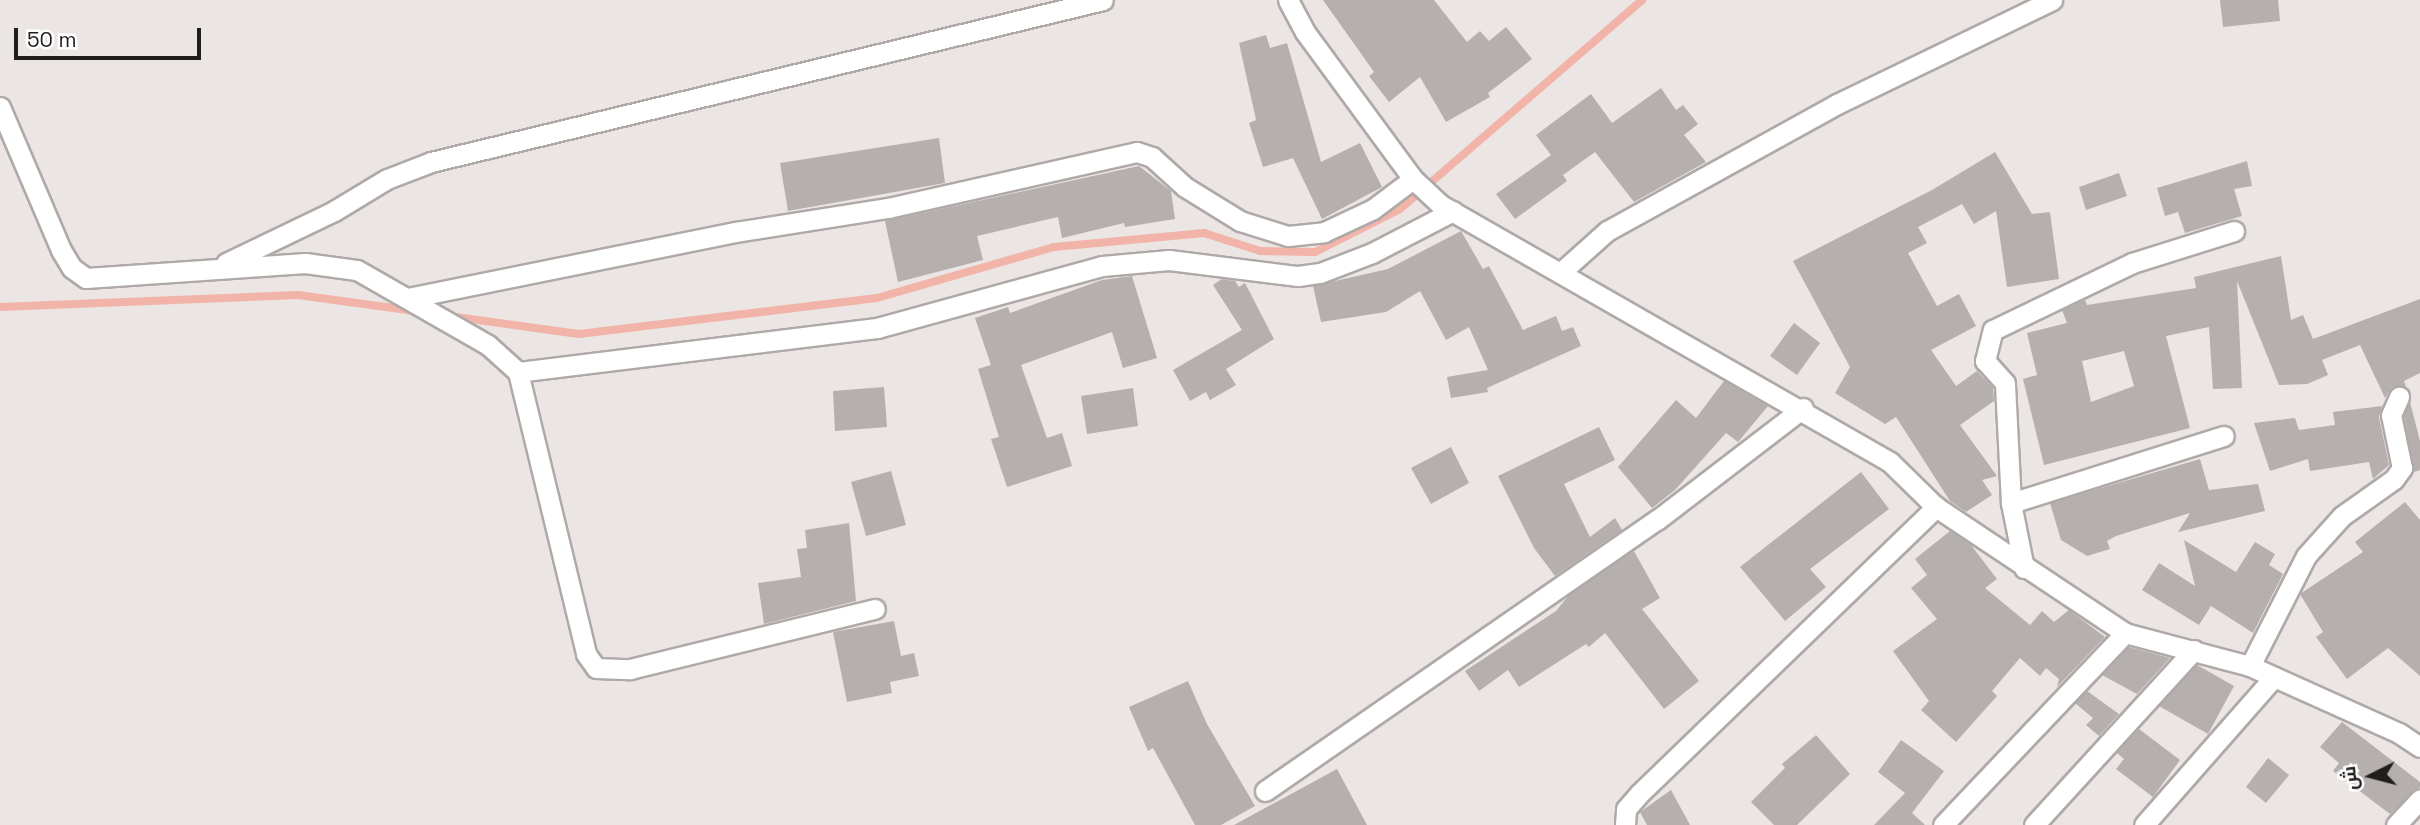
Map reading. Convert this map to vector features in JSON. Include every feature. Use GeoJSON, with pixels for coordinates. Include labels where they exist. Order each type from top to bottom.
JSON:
{"type":"FeatureCollection","features":[{"type":"Feature","properties":{"kind":"street"},"geometry":{"type":"LineString","coordinates":[[218,266],[334,211],[387,179],[431,162],[1103,0]]}},
{"type":"Feature","properties":{"kind":"street"},"geometry":{"type":"LineString","coordinates":[[1288,0],[1305,32],[1416,182],[1447,208],[1611,305],[1803,408],[1890,462],[1936,508],[2125,633],[2249,666],[2399,733],[2420,747]]}},
{"type":"Feature","properties":{"kind":"street"},"geometry":{"type":"LineString","coordinates":[[1560,273],[1607,231],[1655,204],[1837,104],[2052,0]]}},
{"type":"Feature","properties":{"kind":"street"},"geometry":{"type":"LineString","coordinates":[[0,107],[72,268],[86,278],[109,279],[218,266],[305,263],[357,270],[488,345],[518,372],[586,654],[596,668],[630,669],[875,610]]}},
{"type":"Feature","properties":{"kind":"street"},"geometry":{"type":"LineString","coordinates":[[408,298],[722,235],[888,208],[1137,152],[1152,157],[1185,187],[1240,221],[1288,236],[1324,232],[1373,209],[1416,182]]}},
{"type":"Feature","properties":{"kind":"street"},"geometry":{"type":"LineString","coordinates":[[518,372],[877,328],[1102,266],[1169,261],[1287,275],[1320,273],[1372,253],[1447,208]]}},
{"type":"Feature","properties":{"kind":"street"},"geometry":{"type":"LineString","coordinates":[[2024,568],[2011,503],[2005,383],[1985,361],[1993,330],[2132,263],[2234,231]]}},
{"type":"Feature","properties":{"kind":"street"},"geometry":{"type":"LineString","coordinates":[[2249,666],[2306,556],[2342,516],[2402,468],[2391,415],[2399,397]]}},
{"type":"Feature","properties":{"kind":"street"},"geometry":{"type":"LineString","coordinates":[[1265,791],[1635,536],[1803,408]]}},
{"type":"Feature","properties":{"kind":"street"},"geometry":{"type":"LineString","coordinates":[[2011,503],[2224,436]]}},
{"type":"Feature","properties":{"kind":"street"},"geometry":{"type":"LineString","coordinates":[[1625,825],[1626,809],[1640,793],[1936,508]]}},
{"type":"Feature","properties":{"kind":"street"},"geometry":{"type":"LineString","coordinates":[[1943,825],[2125,633]]}},
{"type":"Feature","properties":{"kind":"street"},"geometry":{"type":"LineString","coordinates":[[2034,825],[2194,650]]}},
{"type":"Feature","properties":{"kind":"street"},"geometry":{"type":"LineString","coordinates":[[2144,825],[2274,677]]}},
{"type":"Feature","properties":{"kind":"street"},"geometry":{"type":"LineString","coordinates":[[2396,825],[2420,799]]}},
{"type":"Feature","properties":{"kind":"building"},"geometry":{"type":"Polygon","coordinates":[[[1323,0],[1434,0],[1467,42],[1480,31],[1489,41],[1506,27],[1532,59],[1488,93],[1490,97],[1446,122],[1420,77],[1389,102],[1369,76],[1374,72],[1323,0]]]}},
{"type":"Feature","properties":{"kind":"building"},"geometry":{"type":"Polygon","coordinates":[[[2220,0],[2278,0],[2280,21],[2223,27],[2220,0]]]}},
{"type":"Feature","properties":{"kind":"building"},"geometry":{"type":"Polygon","coordinates":[[[1266,35],[1270,48],[1287,43],[1321,162],[1360,143],[1382,187],[1322,219],[1293,158],[1263,167],[1249,123],[1256,120],[1239,43],[1266,35]]]}},
{"type":"Feature","properties":{"kind":"building"},"geometry":{"type":"Polygon","coordinates":[[[1661,88],[1676,110],[1683,105],[1698,124],[1684,135],[1706,162],[1634,202],[1595,152],[1563,175],[1567,181],[1515,219],[1496,194],[1551,155],[1536,135],[1591,94],[1612,123],[1661,88]]]}},
{"type":"Feature","properties":{"kind":"building"},"geometry":{"type":"Polygon","coordinates":[[[939,138],[945,183],[788,211],[780,163],[939,138]]]}},
{"type":"Feature","properties":{"kind":"building"},"geometry":{"type":"Polygon","coordinates":[[[1995,152],[2032,214],[2050,212],[2059,279],[2007,287],[1996,211],[1974,224],[1962,204],[1918,227],[1927,243],[1908,253],[1937,306],[1959,294],[1976,326],[1931,350],[1956,386],[1977,371],[1993,388],[1994,401],[1960,425],[1997,476],[1982,480],[1992,495],[1966,512],[1950,501],[1896,417],[1885,424],[1835,393],[1850,367],[1793,261],[1932,190],[1995,152]]]}},
{"type":"Feature","properties":{"kind":"building"},"geometry":{"type":"Polygon","coordinates":[[[2247,161],[2252,186],[2234,189],[2242,216],[2185,233],[2178,212],[2165,216],[2157,188],[2247,161]]]}},
{"type":"Feature","properties":{"kind":"building"},"geometry":{"type":"Polygon","coordinates":[[[1139,166],[1171,191],[1175,219],[1125,227],[1124,223],[1062,238],[1058,217],[977,236],[983,260],[898,282],[885,221],[1139,166]]]}},
{"type":"Feature","properties":{"kind":"building"},"geometry":{"type":"Polygon","coordinates":[[[2119,173],[2127,196],[2086,210],[2079,187],[2119,173]]]}},
{"type":"Feature","properties":{"kind":"building"},"geometry":{"type":"Polygon","coordinates":[[[1461,231],[1483,269],[1489,266],[1523,330],[1556,316],[1562,331],[1573,327],[1581,346],[1487,388],[1488,392],[1451,398],[1447,377],[1488,370],[1469,327],[1446,340],[1420,291],[1386,312],[1321,322],[1313,286],[1388,269],[1461,231]]]}},
{"type":"Feature","properties":{"kind":"building"},"geometry":{"type":"Polygon","coordinates":[[[2281,256],[2291,320],[2303,315],[2313,339],[2420,299],[2420,373],[2404,381],[2406,387],[2392,387],[2385,398],[2360,345],[2322,360],[2328,375],[2307,384],[2279,385],[2237,281],[2242,388],[2213,389],[2209,327],[2166,336],[2190,428],[2044,465],[2023,379],[2037,375],[2027,333],[2067,323],[2062,310],[2085,300],[2087,305],[2196,288],[2194,277],[2281,256]],[[2124,351],[2082,361],[2091,402],[2134,386],[2124,351]]]}},
{"type":"Feature","properties":{"kind":"building"},"geometry":{"type":"Polygon","coordinates":[[[1132,276],[1157,358],[1123,368],[1112,332],[1021,365],[1047,438],[1062,433],[1072,466],[1007,487],[991,439],[999,437],[978,369],[991,365],[975,318],[1008,307],[1010,313],[1102,280],[1132,276]]]}},
{"type":"Feature","properties":{"kind":"building"},"geometry":{"type":"Polygon","coordinates":[[[1222,279],[1235,281],[1239,287],[1245,283],[1274,339],[1226,369],[1236,385],[1210,400],[1206,392],[1190,401],[1173,370],[1242,330],[1213,285],[1222,279]]]}},
{"type":"Feature","properties":{"kind":"building"},"geometry":{"type":"Polygon","coordinates":[[[1794,323],[1820,343],[1797,375],[1770,356],[1794,323]]]}},
{"type":"Feature","properties":{"kind":"building"},"geometry":{"type":"Polygon","coordinates":[[[1724,381],[1768,406],[1738,442],[1726,433],[1675,490],[1652,508],[1618,467],[1676,400],[1696,418],[1724,381]]]}},
{"type":"Feature","properties":{"kind":"building"},"geometry":{"type":"Polygon","coordinates":[[[884,387],[887,427],[835,431],[833,391],[884,387]]]}},
{"type":"Feature","properties":{"kind":"building"},"geometry":{"type":"Polygon","coordinates":[[[1133,388],[1138,426],[1087,434],[1081,396],[1133,388]]]}},
{"type":"Feature","properties":{"kind":"building"},"geometry":{"type":"Polygon","coordinates":[[[2410,402],[2420,441],[2420,470],[2414,472],[2404,416],[2410,402]]]}},
{"type":"Feature","properties":{"kind":"building"},"geometry":{"type":"Polygon","coordinates":[[[2382,406],[2379,417],[2389,465],[2373,479],[2369,462],[2310,471],[2308,459],[2270,471],[2254,423],[2295,418],[2299,430],[2335,425],[2333,412],[2382,406]]]}},
{"type":"Feature","properties":{"kind":"building"},"geometry":{"type":"Polygon","coordinates":[[[1599,427],[1615,460],[1564,484],[1590,537],[1615,518],[1622,530],[1555,576],[1534,548],[1498,476],[1599,427]]]}},
{"type":"Feature","properties":{"kind":"building"},"geometry":{"type":"Polygon","coordinates":[[[1451,447],[1469,483],[1431,504],[1411,468],[1451,447]]]}},
{"type":"Feature","properties":{"kind":"building"},"geometry":{"type":"Polygon","coordinates":[[[2200,459],[2209,490],[2258,484],[2265,511],[2178,532],[2190,513],[2116,536],[2107,541],[2110,549],[2087,556],[2061,540],[2050,503],[2200,459]]]}},
{"type":"Feature","properties":{"kind":"building"},"geometry":{"type":"Polygon","coordinates":[[[891,471],[906,525],[866,536],[851,482],[891,471]]]}},
{"type":"Feature","properties":{"kind":"building"},"geometry":{"type":"Polygon","coordinates":[[[1861,472],[1889,509],[1810,569],[1826,587],[1785,621],[1740,567],[1861,472]]]}},
{"type":"Feature","properties":{"kind":"building"},"geometry":{"type":"Polygon","coordinates":[[[2405,502],[2420,520],[2420,676],[2388,648],[2347,679],[2316,637],[2323,632],[2300,594],[2363,552],[2355,542],[2405,502]]]}},
{"type":"Feature","properties":{"kind":"building"},"geometry":{"type":"Polygon","coordinates":[[[849,523],[856,601],[764,624],[758,583],[801,577],[797,549],[807,548],[805,530],[849,523]]]}},
{"type":"Feature","properties":{"kind":"building"},"geometry":{"type":"Polygon","coordinates":[[[1950,531],[1971,545],[1997,579],[1985,588],[2030,625],[2042,611],[2054,622],[2069,610],[2105,637],[2057,687],[2059,679],[2046,668],[2040,676],[2020,658],[1992,691],[1997,696],[1956,742],[1921,710],[1929,701],[1893,651],[1937,619],[1911,588],[1927,575],[1915,559],[1950,531]]]}},
{"type":"Feature","properties":{"kind":"building"},"geometry":{"type":"Polygon","coordinates":[[[2184,540],[2236,572],[2255,542],[2275,554],[2269,565],[2283,574],[2253,633],[2211,606],[2199,625],[2142,590],[2159,563],[2195,586],[2184,540]]]}},
{"type":"Feature","properties":{"kind":"building"},"geometry":{"type":"Polygon","coordinates":[[[1634,551],[1660,598],[1642,609],[1699,681],[1664,709],[1605,633],[1589,647],[1586,644],[1519,687],[1508,670],[1479,691],[1465,671],[1556,611],[1569,595],[1634,551]]]}},
{"type":"Feature","properties":{"kind":"building"},"geometry":{"type":"Polygon","coordinates":[[[894,621],[901,656],[914,653],[919,676],[890,682],[892,693],[847,702],[833,632],[894,621]]]}},
{"type":"Feature","properties":{"kind":"building"},"geometry":{"type":"Polygon","coordinates":[[[2129,647],[2170,658],[2137,694],[2102,675],[2129,647]]]}},
{"type":"Feature","properties":{"kind":"building"},"geometry":{"type":"Polygon","coordinates":[[[2197,665],[2234,686],[2208,734],[2159,706],[2197,665]]]}},
{"type":"Feature","properties":{"kind":"building"},"geometry":{"type":"Polygon","coordinates":[[[1188,681],[1207,724],[1255,806],[1221,825],[1195,825],[1153,748],[1148,751],[1129,707],[1188,681]]]}},
{"type":"Feature","properties":{"kind":"building"},"geometry":{"type":"Polygon","coordinates":[[[2087,691],[2119,714],[2099,736],[2086,725],[2093,718],[2075,703],[2087,691]]]}},
{"type":"Feature","properties":{"kind":"building"},"geometry":{"type":"Polygon","coordinates":[[[2342,722],[2420,782],[2420,787],[2390,814],[2333,771],[2339,763],[2320,747],[2342,722]]]}},
{"type":"Feature","properties":{"kind":"building"},"geometry":{"type":"Polygon","coordinates":[[[2139,729],[2180,760],[2153,797],[2116,769],[2124,759],[2117,753],[2139,729]]]}},
{"type":"Feature","properties":{"kind":"building"},"geometry":{"type":"Polygon","coordinates":[[[1816,735],[1850,774],[1797,825],[1774,825],[1751,802],[1785,768],[1782,764],[1816,735]]]}},
{"type":"Feature","properties":{"kind":"building"},"geometry":{"type":"Polygon","coordinates":[[[1901,740],[1944,771],[1912,813],[1925,825],[1874,825],[1905,793],[1878,772],[1901,740]]]}},
{"type":"Feature","properties":{"kind":"building"},"geometry":{"type":"Polygon","coordinates":[[[2268,758],[2289,775],[2266,803],[2246,787],[2268,758]]]}},
{"type":"Feature","properties":{"kind":"building"},"geometry":{"type":"Polygon","coordinates":[[[1337,769],[1367,825],[1234,825],[1337,769]]]}},
{"type":"Feature","properties":{"kind":"building"},"geometry":{"type":"Polygon","coordinates":[[[1671,790],[1690,825],[1647,825],[1640,812],[1671,790]]]}},
{"type":"Feature","properties":{"kind":"waterway"},"geometry":{"type":"LineString","coordinates":[[449,316],[579,334],[877,298],[1054,247],[1204,233],[1260,251],[1315,252],[1400,209],[1642,0]]}},
{"type":"Feature","properties":{"kind":"waterway"},"geometry":{"type":"LineString","coordinates":[[0,307],[298,295],[415,311]]}}]}
